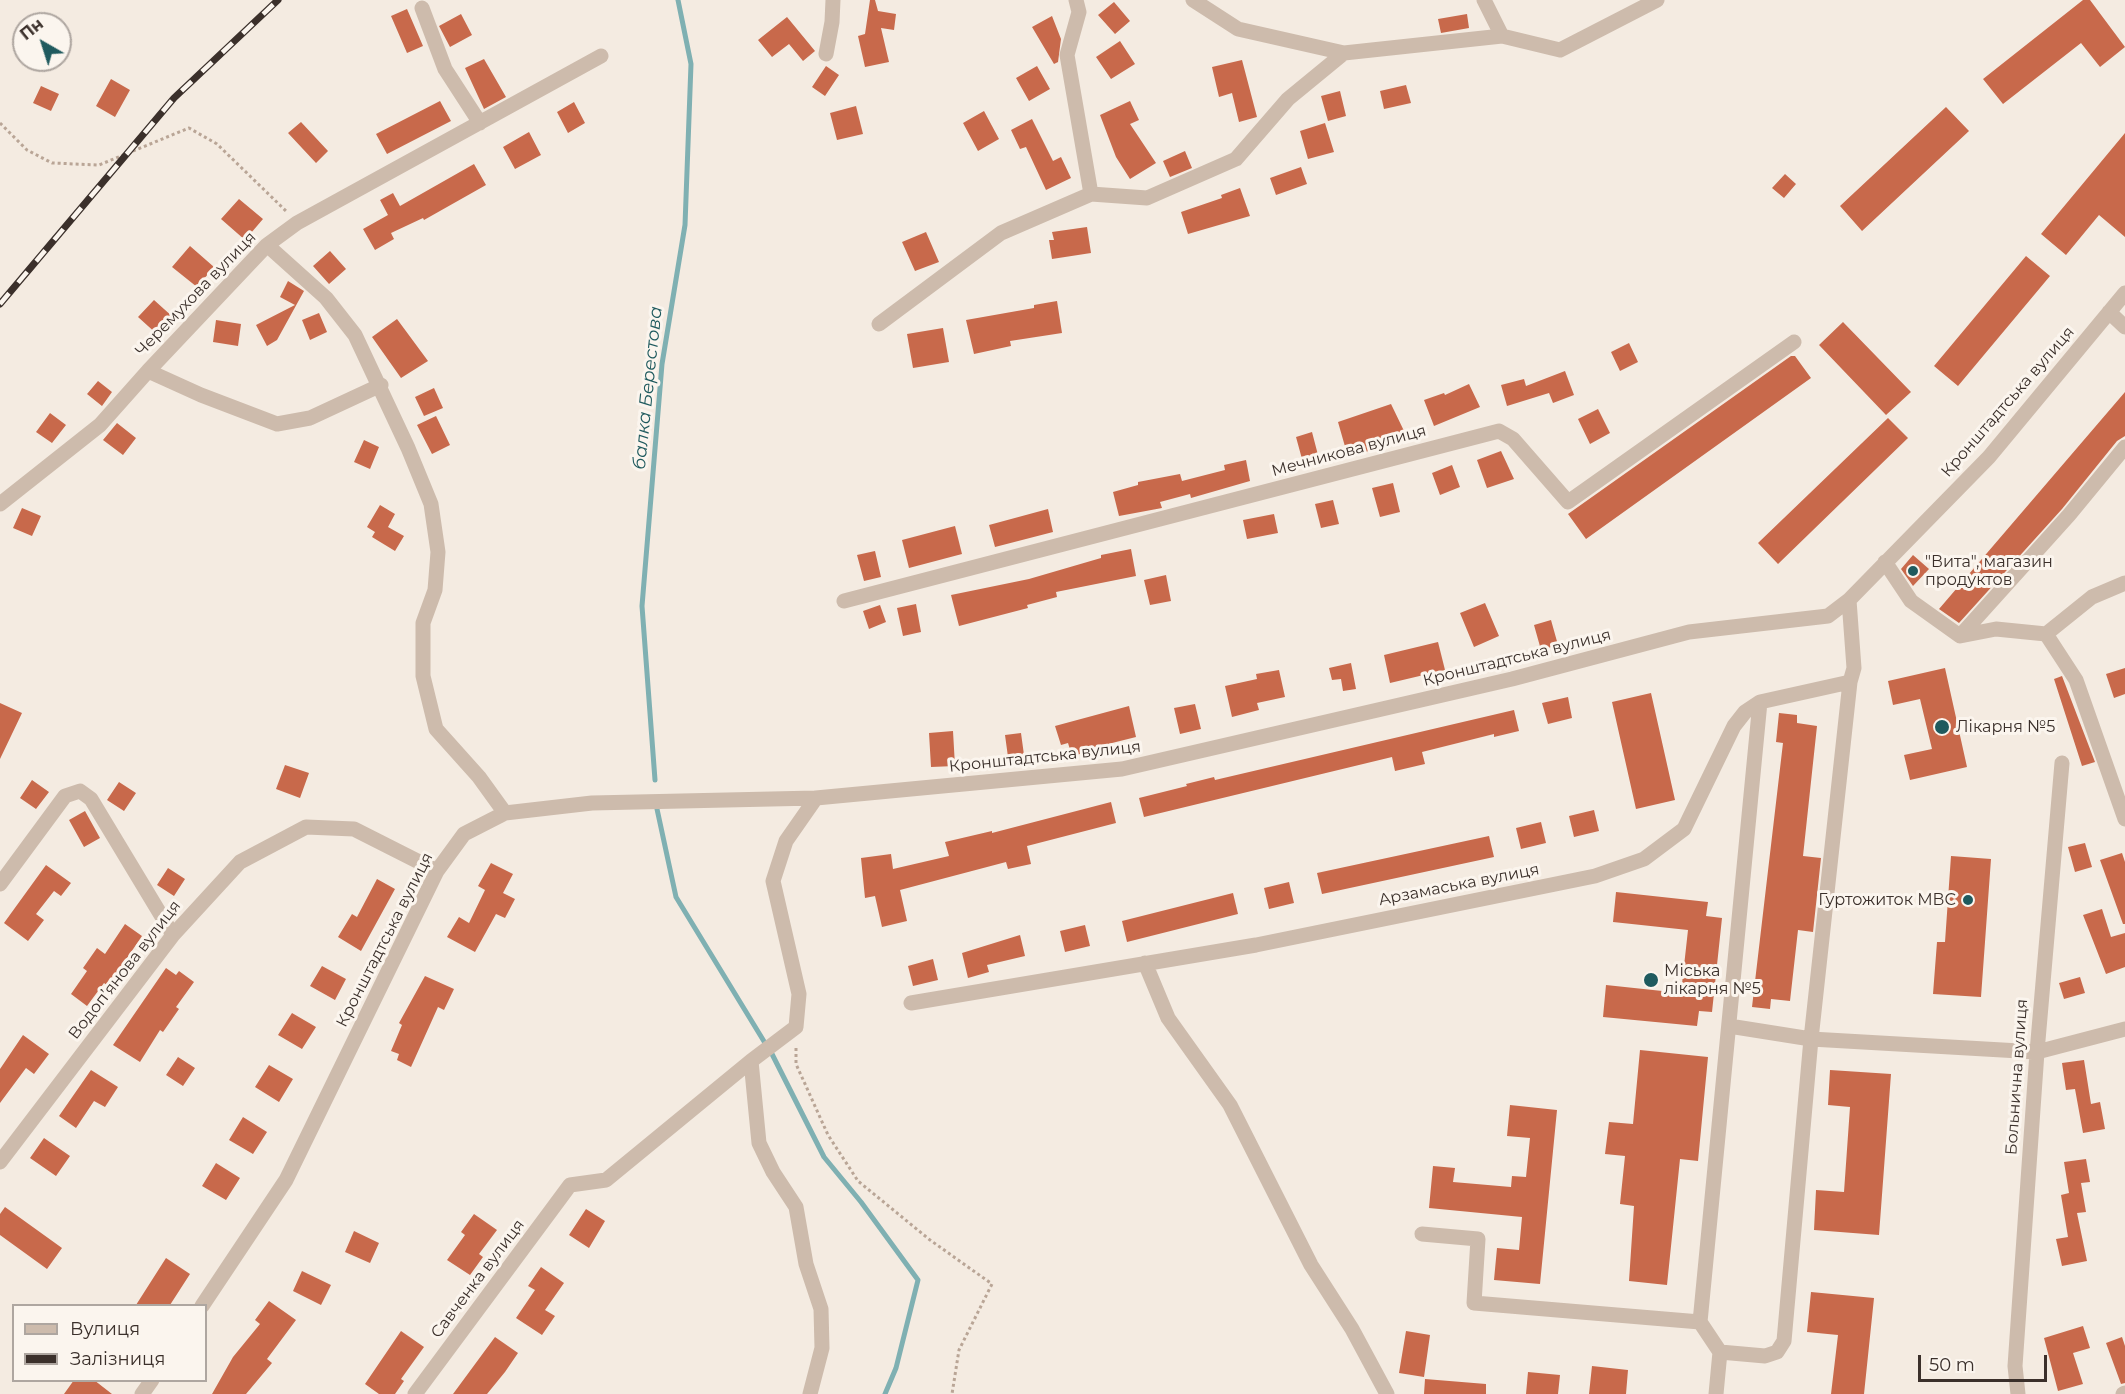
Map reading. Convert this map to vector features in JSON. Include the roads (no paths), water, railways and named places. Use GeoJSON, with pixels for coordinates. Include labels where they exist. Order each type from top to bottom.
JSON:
{"type":"FeatureCollection","features":[{"type":"Feature","properties":{"kind":"street"},"geometry":{"type":"LineString","coordinates":[[826,54],[832,22],[833,0]]}},
{"type":"Feature","properties":{"kind":"street"},"geometry":{"type":"LineString","coordinates":[[1076,0],[1079,12],[1067,55],[1091,194]]}},
{"type":"Feature","properties":{"kind":"street"},"geometry":{"type":"LineString","coordinates":[[1193,0],[1238,29],[1344,53],[1502,36],[1560,50],[1657,0]]}},
{"type":"Feature","properties":{"kind":"street"},"geometry":{"type":"LineString","coordinates":[[1484,0],[1502,36]]}},
{"type":"Feature","properties":{"kind":"street"},"geometry":{"type":"LineString","coordinates":[[422,8],[445,69],[480,123]]}},
{"type":"Feature","properties":{"kind":"street"},"geometry":{"type":"LineString","coordinates":[[879,324],[1001,233],[1091,194],[1147,198],[1236,159],[1288,99],[1344,53]]}},
{"type":"Feature","properties":{"kind":"street","name":"Черемухова вулиця"},"geometry":{"type":"LineString","coordinates":[[0,504],[100,425],[267,245],[297,223],[601,56]]}},
{"type":"Feature","properties":{"kind":"street"},"geometry":{"type":"LineString","coordinates":[[267,245],[326,298],[356,335],[381,385],[431,504],[438,552],[435,590],[423,623],[423,676],[436,729],[479,777],[505,813]]}},
{"type":"Feature","properties":{"kind":"street","name":"Кронштадтська вулиця"},"geometry":{"type":"LineString","coordinates":[[203,1304],[286,1180],[436,872],[464,834],[505,813],[592,803],[816,798],[1122,770],[1512,679],[1689,632],[1828,616],[1849,600],[1989,457],[2125,293]]}},
{"type":"Feature","properties":{"kind":"street"},"geometry":{"type":"LineString","coordinates":[[2109,312],[2125,327]]}},
{"type":"Feature","properties":{"kind":"street","name":"Мечникова вулиця"},"geometry":{"type":"LineString","coordinates":[[844,601],[1499,431],[1513,439],[1568,502],[1794,342]]}},
{"type":"Feature","properties":{"kind":"street"},"geometry":{"type":"LineString","coordinates":[[148,371],[201,395],[277,423],[310,418],[381,385]]}},
{"type":"Feature","properties":{"kind":"street"},"geometry":{"type":"LineString","coordinates":[[1960,636],[2069,515],[2125,447]]}},
{"type":"Feature","properties":{"kind":"street"},"geometry":{"type":"LineString","coordinates":[[1886,562],[1911,601],[1960,636],[1996,629],[2046,634],[2092,597],[2125,583]]}},
{"type":"Feature","properties":{"kind":"street"},"geometry":{"type":"LineString","coordinates":[[1720,1352],[1765,1356],[1777,1352],[1784,1341],[1811,1039],[1850,681],[1854,669],[1849,600]]}},
{"type":"Feature","properties":{"kind":"street"},"geometry":{"type":"LineString","coordinates":[[2046,634],[2076,680],[2125,819]]}},
{"type":"Feature","properties":{"kind":"street","name":"Арзамаська вулиця"},"geometry":{"type":"LineString","coordinates":[[910,1003],[1256,945],[1595,876],[1644,859],[1684,829],[1734,726],[1745,712],[1760,702],[1850,681]]}},
{"type":"Feature","properties":{"kind":"street"},"geometry":{"type":"LineString","coordinates":[[1716,1394],[1720,1352],[1700,1322],[1760,702]]}},
{"type":"Feature","properties":{"kind":"street","name":"Больнична вулиця"},"geometry":{"type":"LineString","coordinates":[[2018,1394],[2015,1366],[2037,1052],[2062,764]]}},
{"type":"Feature","properties":{"kind":"street"},"geometry":{"type":"LineString","coordinates":[[0,884],[65,796],[80,791],[91,799],[173,935]]}},
{"type":"Feature","properties":{"kind":"street"},"geometry":{"type":"LineString","coordinates":[[810,1394],[822,1348],[821,1309],[806,1264],[796,1207],[773,1172],[759,1143],[750,1061],[796,1028],[799,994],[773,882],[786,842],[816,798]]}},
{"type":"Feature","properties":{"kind":"street","name":"Водоп’янова вулиця"},"geometry":{"type":"LineString","coordinates":[[0,1162],[173,935],[240,862],[306,827],[354,829],[436,872]]}},
{"type":"Feature","properties":{"kind":"street"},"geometry":{"type":"LineString","coordinates":[[1144,963],[1168,1018],[1230,1105],[1311,1265],[1352,1329],[1387,1394]]}},
{"type":"Feature","properties":{"kind":"street"},"geometry":{"type":"LineString","coordinates":[[1729,1026],[1811,1039],[2037,1052],[2125,1029]]}},
{"type":"Feature","properties":{"kind":"street","name":"Савченка вулиця"},"geometry":{"type":"LineString","coordinates":[[415,1394],[570,1185],[606,1180],[750,1061]]}},
{"type":"Feature","properties":{"kind":"street"},"geometry":{"type":"LineString","coordinates":[[1422,1234],[1478,1239],[1474,1303],[1700,1322]]}},
{"type":"Feature","properties":{"kind":"waterway","name":"балка Берестова"},"geometry":{"type":"LineString","coordinates":[[655,780],[642,606],[662,364],[685,225],[691,64],[678,0]]}},
{"type":"Feature","properties":{"kind":"waterway","name":"балка Берестова"},"geometry":{"type":"LineString","coordinates":[[657,809],[676,897],[765,1043]]}},
{"type":"Feature","properties":{"kind":"waterway","name":"балка Берестова"},"geometry":{"type":"LineString","coordinates":[[772,1054],[824,1157],[861,1202],[918,1280],[896,1368],[885,1394]]}},
{"type":"Feature","properties":{"kind":"railway"},"geometry":{"type":"LineString","coordinates":[[0,304],[174,98],[278,0]]}},
{"type":"Feature","properties":{"kind":"place","name":"\"Вита\", магазин продуктов"},"geometry":{"type":"Point","coordinates":[1913,571]}},
{"type":"Feature","properties":{"kind":"place","name":"Лікарня №5"},"geometry":{"type":"Point","coordinates":[1942,727]}},
{"type":"Feature","properties":{"kind":"place","name":"Гуртожиток МВС"},"geometry":{"type":"Point","coordinates":[1968,900]}},
{"type":"Feature","properties":{"kind":"place","name":"Міська лікарня №5"},"geometry":{"type":"Point","coordinates":[1651,980]}}]}
